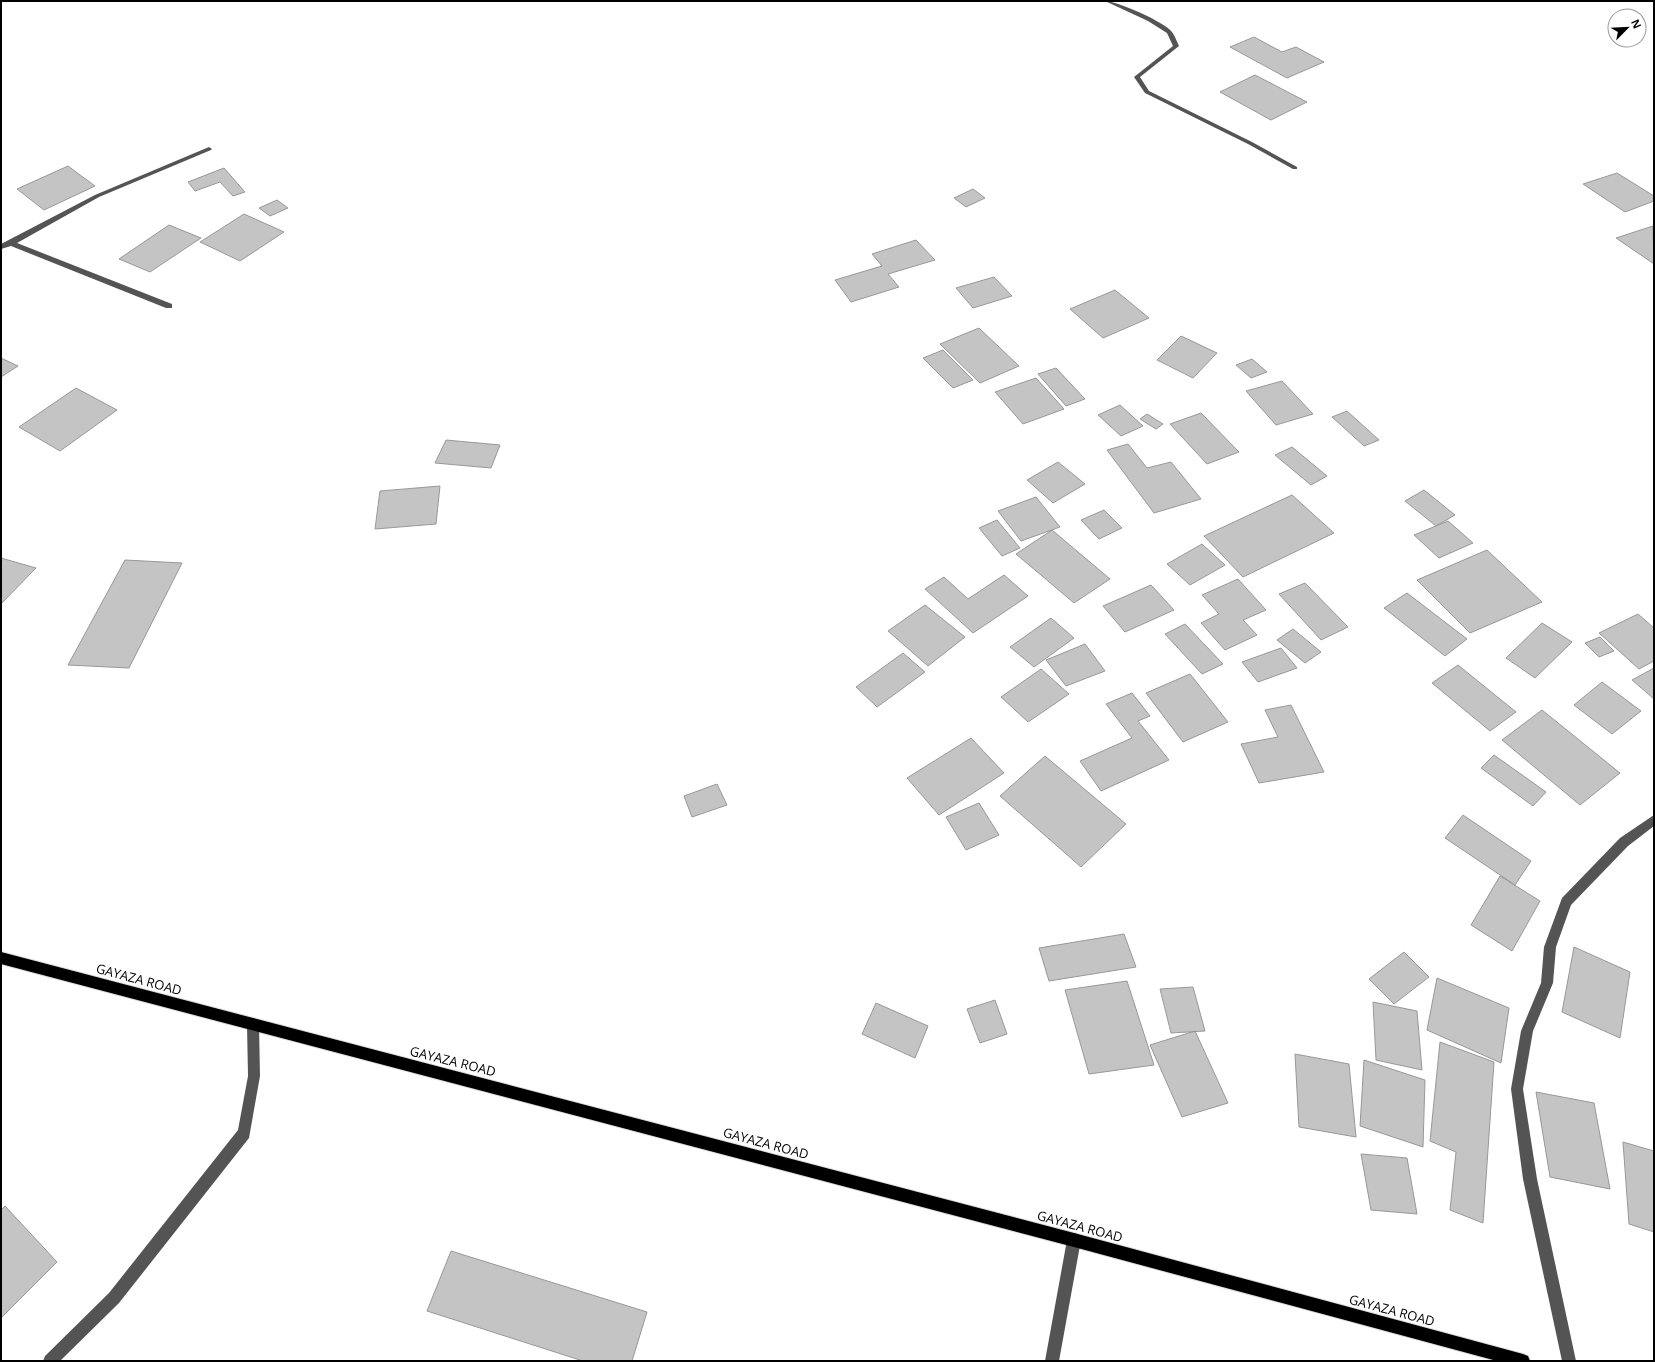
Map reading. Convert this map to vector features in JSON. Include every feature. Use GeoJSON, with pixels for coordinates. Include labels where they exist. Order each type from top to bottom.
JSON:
{"type":"FeatureCollection","features":[{"type":"Feature","properties":{"kind":"main road","name":"GAYAZA ROAD"},"geometry":{"type":"LineString","coordinates":[[1,958],[1074,1240],[1523,1361]]}},
{"type":"Feature","properties":{"kind":"street"},"geometry":{"type":"LineString","coordinates":[[1108,1],[1150,20],[1169,32],[1176,46],[1137,77],[1147,92],[1250,143],[1295,168]]}},
{"type":"Feature","properties":{"kind":"street"},"geometry":{"type":"LineString","coordinates":[[1,248],[97,196],[209,148]]}},
{"type":"Feature","properties":{"kind":"street"},"geometry":{"type":"LineString","coordinates":[[11,243],[170,306]]}},
{"type":"Feature","properties":{"kind":"street"},"geometry":{"type":"LineString","coordinates":[[1569,1361],[1530,1179],[1517,1089],[1527,1031],[1547,983],[1550,947],[1566,902],[1624,842],[1654,820]]}},
{"type":"Feature","properties":{"kind":"street"},"geometry":{"type":"LineString","coordinates":[[50,1361],[114,1298],[244,1133],[254,1076],[253,1025]]}},
{"type":"Feature","properties":{"kind":"street"},"geometry":{"type":"LineString","coordinates":[[1052,1361],[1074,1240]]}},
{"type":"Feature","properties":{"kind":"building"},"geometry":{"type":"Polygon","coordinates":[[[1254,37],[1282,52],[1296,47],[1324,62],[1287,78],[1230,47],[1254,37]]]}},
{"type":"Feature","properties":{"kind":"building"},"geometry":{"type":"Polygon","coordinates":[[[1255,75],[1307,102],[1271,120],[1220,92],[1255,75]]]}},
{"type":"Feature","properties":{"kind":"building"},"geometry":{"type":"Polygon","coordinates":[[[68,166],[95,186],[44,210],[17,189],[68,166]]]}},
{"type":"Feature","properties":{"kind":"building"},"geometry":{"type":"Polygon","coordinates":[[[224,168],[245,192],[233,196],[220,182],[195,191],[188,182],[224,168]]]}},
{"type":"Feature","properties":{"kind":"building"},"geometry":{"type":"Polygon","coordinates":[[[1617,173],[1654,196],[1654,201],[1625,212],[1583,184],[1617,173]]]}},
{"type":"Feature","properties":{"kind":"building"},"geometry":{"type":"Polygon","coordinates":[[[973,189],[985,198],[966,207],[954,198],[973,189]]]}},
{"type":"Feature","properties":{"kind":"building"},"geometry":{"type":"Polygon","coordinates":[[[277,200],[288,208],[270,216],[259,208],[277,200]]]}},
{"type":"Feature","properties":{"kind":"building"},"geometry":{"type":"Polygon","coordinates":[[[244,214],[284,232],[240,261],[200,242],[244,214]]]}},
{"type":"Feature","properties":{"kind":"building"},"geometry":{"type":"Polygon","coordinates":[[[169,225],[201,238],[150,272],[119,259],[169,225]]]}},
{"type":"Feature","properties":{"kind":"building"},"geometry":{"type":"Polygon","coordinates":[[[1653,226],[1654,264],[1616,238],[1653,226]]]}},
{"type":"Feature","properties":{"kind":"building"},"geometry":{"type":"Polygon","coordinates":[[[916,240],[935,260],[888,274],[899,287],[851,302],[835,280],[882,266],[872,254],[916,240]]]}},
{"type":"Feature","properties":{"kind":"building"},"geometry":{"type":"Polygon","coordinates":[[[994,277],[1012,296],[973,308],[956,288],[994,277]]]}},
{"type":"Feature","properties":{"kind":"building"},"geometry":{"type":"Polygon","coordinates":[[[1115,290],[1149,318],[1103,338],[1070,309],[1115,290]]]}},
{"type":"Feature","properties":{"kind":"building"},"geometry":{"type":"Polygon","coordinates":[[[979,328],[1019,366],[980,383],[940,344],[979,328]]]}},
{"type":"Feature","properties":{"kind":"building"},"geometry":{"type":"Polygon","coordinates":[[[1181,336],[1217,353],[1193,378],[1157,360],[1181,336]]]}},
{"type":"Feature","properties":{"kind":"building"},"geometry":{"type":"Polygon","coordinates":[[[943,350],[973,380],[953,388],[923,358],[943,350]]]}},
{"type":"Feature","properties":{"kind":"building"},"geometry":{"type":"Polygon","coordinates":[[[1,358],[18,366],[1,377],[1,358]]]}},
{"type":"Feature","properties":{"kind":"building"},"geometry":{"type":"Polygon","coordinates":[[[1252,359],[1267,372],[1251,378],[1236,365],[1252,359]]]}},
{"type":"Feature","properties":{"kind":"building"},"geometry":{"type":"Polygon","coordinates":[[[1056,368],[1085,399],[1066,406],[1038,374],[1056,368]]]}},
{"type":"Feature","properties":{"kind":"building"},"geometry":{"type":"Polygon","coordinates":[[[1036,378],[1064,409],[1023,424],[995,392],[1036,378]]]}},
{"type":"Feature","properties":{"kind":"building"},"geometry":{"type":"Polygon","coordinates":[[[1282,381],[1313,414],[1276,425],[1246,391],[1282,381]]]}},
{"type":"Feature","properties":{"kind":"building"},"geometry":{"type":"Polygon","coordinates":[[[76,388],[117,410],[60,451],[19,427],[76,388]]]}},
{"type":"Feature","properties":{"kind":"building"},"geometry":{"type":"Polygon","coordinates":[[[1120,405],[1143,426],[1121,436],[1098,415],[1120,405]]]}},
{"type":"Feature","properties":{"kind":"building"},"geometry":{"type":"Polygon","coordinates":[[[1347,411],[1379,440],[1364,446],[1332,417],[1347,411]]]}},
{"type":"Feature","properties":{"kind":"building"},"geometry":{"type":"Polygon","coordinates":[[[1201,413],[1239,452],[1207,464],[1170,424],[1201,413]]]}},
{"type":"Feature","properties":{"kind":"building"},"geometry":{"type":"Polygon","coordinates":[[[1147,414],[1163,424],[1156,429],[1140,419],[1147,414]]]}},
{"type":"Feature","properties":{"kind":"building"},"geometry":{"type":"Polygon","coordinates":[[[446,440],[500,445],[491,468],[435,463],[446,440]]]}},
{"type":"Feature","properties":{"kind":"building"},"geometry":{"type":"Polygon","coordinates":[[[1128,444],[1147,468],[1171,462],[1201,499],[1154,513],[1107,450],[1128,444]]]}},
{"type":"Feature","properties":{"kind":"building"},"geometry":{"type":"Polygon","coordinates":[[[1292,447],[1327,476],[1311,485],[1275,455],[1292,447]]]}},
{"type":"Feature","properties":{"kind":"building"},"geometry":{"type":"Polygon","coordinates":[[[1058,462],[1085,484],[1053,503],[1027,480],[1058,462]]]}},
{"type":"Feature","properties":{"kind":"building"},"geometry":{"type":"Polygon","coordinates":[[[440,486],[436,524],[375,529],[380,491],[440,486]]]}},
{"type":"Feature","properties":{"kind":"building"},"geometry":{"type":"Polygon","coordinates":[[[1424,490],[1455,515],[1436,526],[1405,501],[1424,490]]]}},
{"type":"Feature","properties":{"kind":"building"},"geometry":{"type":"Polygon","coordinates":[[[1292,495],[1334,533],[1243,577],[1204,536],[1292,495]]]}},
{"type":"Feature","properties":{"kind":"building"},"geometry":{"type":"Polygon","coordinates":[[[1036,497],[1060,527],[1021,541],[998,511],[1036,497]]]}},
{"type":"Feature","properties":{"kind":"building"},"geometry":{"type":"Polygon","coordinates":[[[1104,510],[1122,528],[1099,539],[1081,520],[1104,510]]]}},
{"type":"Feature","properties":{"kind":"building"},"geometry":{"type":"Polygon","coordinates":[[[997,520],[1020,548],[1002,556],[979,528],[997,520]]]}},
{"type":"Feature","properties":{"kind":"building"},"geometry":{"type":"Polygon","coordinates":[[[1448,521],[1473,543],[1439,558],[1414,535],[1448,521]]]}},
{"type":"Feature","properties":{"kind":"building"},"geometry":{"type":"Polygon","coordinates":[[[1052,530],[1110,579],[1074,603],[1016,554],[1052,530]]]}},
{"type":"Feature","properties":{"kind":"building"},"geometry":{"type":"Polygon","coordinates":[[[1202,544],[1225,565],[1190,585],[1167,564],[1202,544]]]}},
{"type":"Feature","properties":{"kind":"building"},"geometry":{"type":"Polygon","coordinates":[[[1487,550],[1542,602],[1470,633],[1417,580],[1487,550]]]}},
{"type":"Feature","properties":{"kind":"building"},"geometry":{"type":"Polygon","coordinates":[[[1,558],[36,568],[1,604],[1,558]]]}},
{"type":"Feature","properties":{"kind":"building"},"geometry":{"type":"Polygon","coordinates":[[[125,560],[182,563],[129,668],[68,665],[125,560]]]}},
{"type":"Feature","properties":{"kind":"building"},"geometry":{"type":"Polygon","coordinates":[[[1004,575],[1028,596],[973,633],[925,589],[944,577],[968,599],[1004,575]]]}},
{"type":"Feature","properties":{"kind":"building"},"geometry":{"type":"Polygon","coordinates":[[[1238,579],[1266,610],[1243,620],[1257,635],[1225,650],[1201,623],[1219,614],[1202,595],[1238,579]]]}},
{"type":"Feature","properties":{"kind":"building"},"geometry":{"type":"Polygon","coordinates":[[[1305,583],[1348,627],[1321,640],[1279,594],[1305,583]]]}},
{"type":"Feature","properties":{"kind":"building"},"geometry":{"type":"Polygon","coordinates":[[[1151,585],[1174,610],[1125,632],[1103,606],[1151,585]]]}},
{"type":"Feature","properties":{"kind":"building"},"geometry":{"type":"Polygon","coordinates":[[[1407,593],[1467,639],[1445,656],[1384,608],[1407,593]]]}},
{"type":"Feature","properties":{"kind":"building"},"geometry":{"type":"Polygon","coordinates":[[[925,605],[965,637],[928,666],[888,631],[925,605]]]}},
{"type":"Feature","properties":{"kind":"building"},"geometry":{"type":"Polygon","coordinates":[[[1638,614],[1654,628],[1654,661],[1639,669],[1599,633],[1638,614]]]}},
{"type":"Feature","properties":{"kind":"building"},"geometry":{"type":"Polygon","coordinates":[[[1051,618],[1074,638],[1034,667],[1010,647],[1051,618]]]}},
{"type":"Feature","properties":{"kind":"building"},"geometry":{"type":"Polygon","coordinates":[[[1542,623],[1572,642],[1535,678],[1506,658],[1542,623]]]}},
{"type":"Feature","properties":{"kind":"building"},"geometry":{"type":"Polygon","coordinates":[[[1185,624],[1223,664],[1202,674],[1165,634],[1185,624]]]}},
{"type":"Feature","properties":{"kind":"building"},"geometry":{"type":"Polygon","coordinates":[[[1293,629],[1321,652],[1305,663],[1277,640],[1293,629]]]}},
{"type":"Feature","properties":{"kind":"building"},"geometry":{"type":"Polygon","coordinates":[[[1600,637],[1614,651],[1599,657],[1585,643],[1600,637]]]}},
{"type":"Feature","properties":{"kind":"building"},"geometry":{"type":"Polygon","coordinates":[[[1085,644],[1105,671],[1066,686],[1046,660],[1085,644]]]}},
{"type":"Feature","properties":{"kind":"building"},"geometry":{"type":"Polygon","coordinates":[[[1281,648],[1297,668],[1258,682],[1242,662],[1281,648]]]}},
{"type":"Feature","properties":{"kind":"building"},"geometry":{"type":"Polygon","coordinates":[[[903,653],[925,672],[877,707],[856,687],[903,653]]]}},
{"type":"Feature","properties":{"kind":"building"},"geometry":{"type":"Polygon","coordinates":[[[1458,665],[1516,712],[1490,731],[1432,683],[1458,665]]]}},
{"type":"Feature","properties":{"kind":"building"},"geometry":{"type":"Polygon","coordinates":[[[1654,668],[1654,699],[1632,680],[1654,668]]]}},
{"type":"Feature","properties":{"kind":"building"},"geometry":{"type":"Polygon","coordinates":[[[1041,669],[1069,694],[1028,722],[1001,697],[1041,669]]]}},
{"type":"Feature","properties":{"kind":"building"},"geometry":{"type":"Polygon","coordinates":[[[1190,674],[1228,722],[1183,742],[1146,693],[1190,674]]]}},
{"type":"Feature","properties":{"kind":"building"},"geometry":{"type":"Polygon","coordinates":[[[1602,682],[1641,711],[1612,734],[1574,705],[1602,682]]]}},
{"type":"Feature","properties":{"kind":"building"},"geometry":{"type":"Polygon","coordinates":[[[1132,693],[1150,716],[1138,721],[1169,760],[1101,791],[1080,761],[1132,738],[1106,704],[1132,693]]]}},
{"type":"Feature","properties":{"kind":"building"},"geometry":{"type":"Polygon","coordinates":[[[1291,705],[1324,772],[1259,783],[1241,744],[1278,737],[1265,710],[1291,705]]]}},
{"type":"Feature","properties":{"kind":"building"},"geometry":{"type":"Polygon","coordinates":[[[1542,710],[1620,773],[1580,805],[1502,740],[1542,710]]]}},
{"type":"Feature","properties":{"kind":"building"},"geometry":{"type":"Polygon","coordinates":[[[971,738],[1004,773],[939,815],[907,778],[971,738]]]}},
{"type":"Feature","properties":{"kind":"building"},"geometry":{"type":"Polygon","coordinates":[[[1494,755],[1546,792],[1533,806],[1481,768],[1494,755]]]}},
{"type":"Feature","properties":{"kind":"building"},"geometry":{"type":"Polygon","coordinates":[[[1045,756],[1126,824],[1081,867],[1000,796],[1045,756]]]}},
{"type":"Feature","properties":{"kind":"building"},"geometry":{"type":"Polygon","coordinates":[[[717,784],[727,805],[692,817],[684,796],[717,784]]]}},
{"type":"Feature","properties":{"kind":"building"},"geometry":{"type":"Polygon","coordinates":[[[979,803],[999,835],[966,850],[946,817],[979,803]]]}},
{"type":"Feature","properties":{"kind":"building"},"geometry":{"type":"Polygon","coordinates":[[[1463,815],[1531,861],[1515,885],[1445,838],[1463,815]]]}},
{"type":"Feature","properties":{"kind":"building"},"geometry":{"type":"Polygon","coordinates":[[[1500,876],[1540,901],[1512,951],[1471,925],[1500,876]]]}},
{"type":"Feature","properties":{"kind":"building"},"geometry":{"type":"Polygon","coordinates":[[[1124,934],[1136,967],[1049,981],[1039,948],[1124,934]]]}},
{"type":"Feature","properties":{"kind":"building"},"geometry":{"type":"Polygon","coordinates":[[[1574,947],[1630,972],[1620,1038],[1562,1012],[1574,947]]]}},
{"type":"Feature","properties":{"kind":"building"},"geometry":{"type":"Polygon","coordinates":[[[1404,952],[1429,977],[1394,1004],[1369,979],[1404,952]]]}},
{"type":"Feature","properties":{"kind":"building"},"geometry":{"type":"Polygon","coordinates":[[[1437,978],[1509,1008],[1501,1063],[1427,1030],[1437,978]]]}},
{"type":"Feature","properties":{"kind":"building"},"geometry":{"type":"Polygon","coordinates":[[[1127,981],[1154,1065],[1089,1074],[1065,990],[1127,981]]]}},
{"type":"Feature","properties":{"kind":"building"},"geometry":{"type":"Polygon","coordinates":[[[1193,987],[1205,1031],[1171,1033],[1160,989],[1193,987]]]}},
{"type":"Feature","properties":{"kind":"building"},"geometry":{"type":"Polygon","coordinates":[[[995,1000],[1007,1034],[980,1043],[967,1009],[995,1000]]]}},
{"type":"Feature","properties":{"kind":"building"},"geometry":{"type":"Polygon","coordinates":[[[1373,1002],[1417,1011],[1422,1070],[1376,1060],[1373,1002]]]}},
{"type":"Feature","properties":{"kind":"building"},"geometry":{"type":"Polygon","coordinates":[[[876,1003],[928,1026],[915,1058],[862,1034],[876,1003]]]}},
{"type":"Feature","properties":{"kind":"building"},"geometry":{"type":"Polygon","coordinates":[[[1195,1031],[1228,1103],[1182,1117],[1150,1045],[1195,1031]]]}},
{"type":"Feature","properties":{"kind":"building"},"geometry":{"type":"Polygon","coordinates":[[[1440,1042],[1494,1062],[1483,1223],[1450,1210],[1456,1152],[1430,1141],[1440,1042]]]}},
{"type":"Feature","properties":{"kind":"building"},"geometry":{"type":"Polygon","coordinates":[[[1295,1054],[1349,1064],[1356,1137],[1299,1127],[1295,1054]]]}},
{"type":"Feature","properties":{"kind":"building"},"geometry":{"type":"Polygon","coordinates":[[[1364,1060],[1425,1080],[1423,1147],[1360,1126],[1364,1060]]]}},
{"type":"Feature","properties":{"kind":"building"},"geometry":{"type":"Polygon","coordinates":[[[1536,1092],[1594,1103],[1610,1189],[1550,1177],[1536,1092]]]}},
{"type":"Feature","properties":{"kind":"building"},"geometry":{"type":"Polygon","coordinates":[[[1623,1142],[1654,1151],[1654,1232],[1629,1224],[1623,1142]]]}},
{"type":"Feature","properties":{"kind":"building"},"geometry":{"type":"Polygon","coordinates":[[[1361,1154],[1407,1158],[1417,1214],[1371,1210],[1361,1154]]]}},
{"type":"Feature","properties":{"kind":"building"},"geometry":{"type":"Polygon","coordinates":[[[5,1206],[57,1262],[1,1318],[1,1210],[5,1206]]]}},
{"type":"Feature","properties":{"kind":"building"},"geometry":{"type":"Polygon","coordinates":[[[451,1251],[647,1312],[632,1361],[583,1361],[427,1311],[451,1251]]]}}]}
